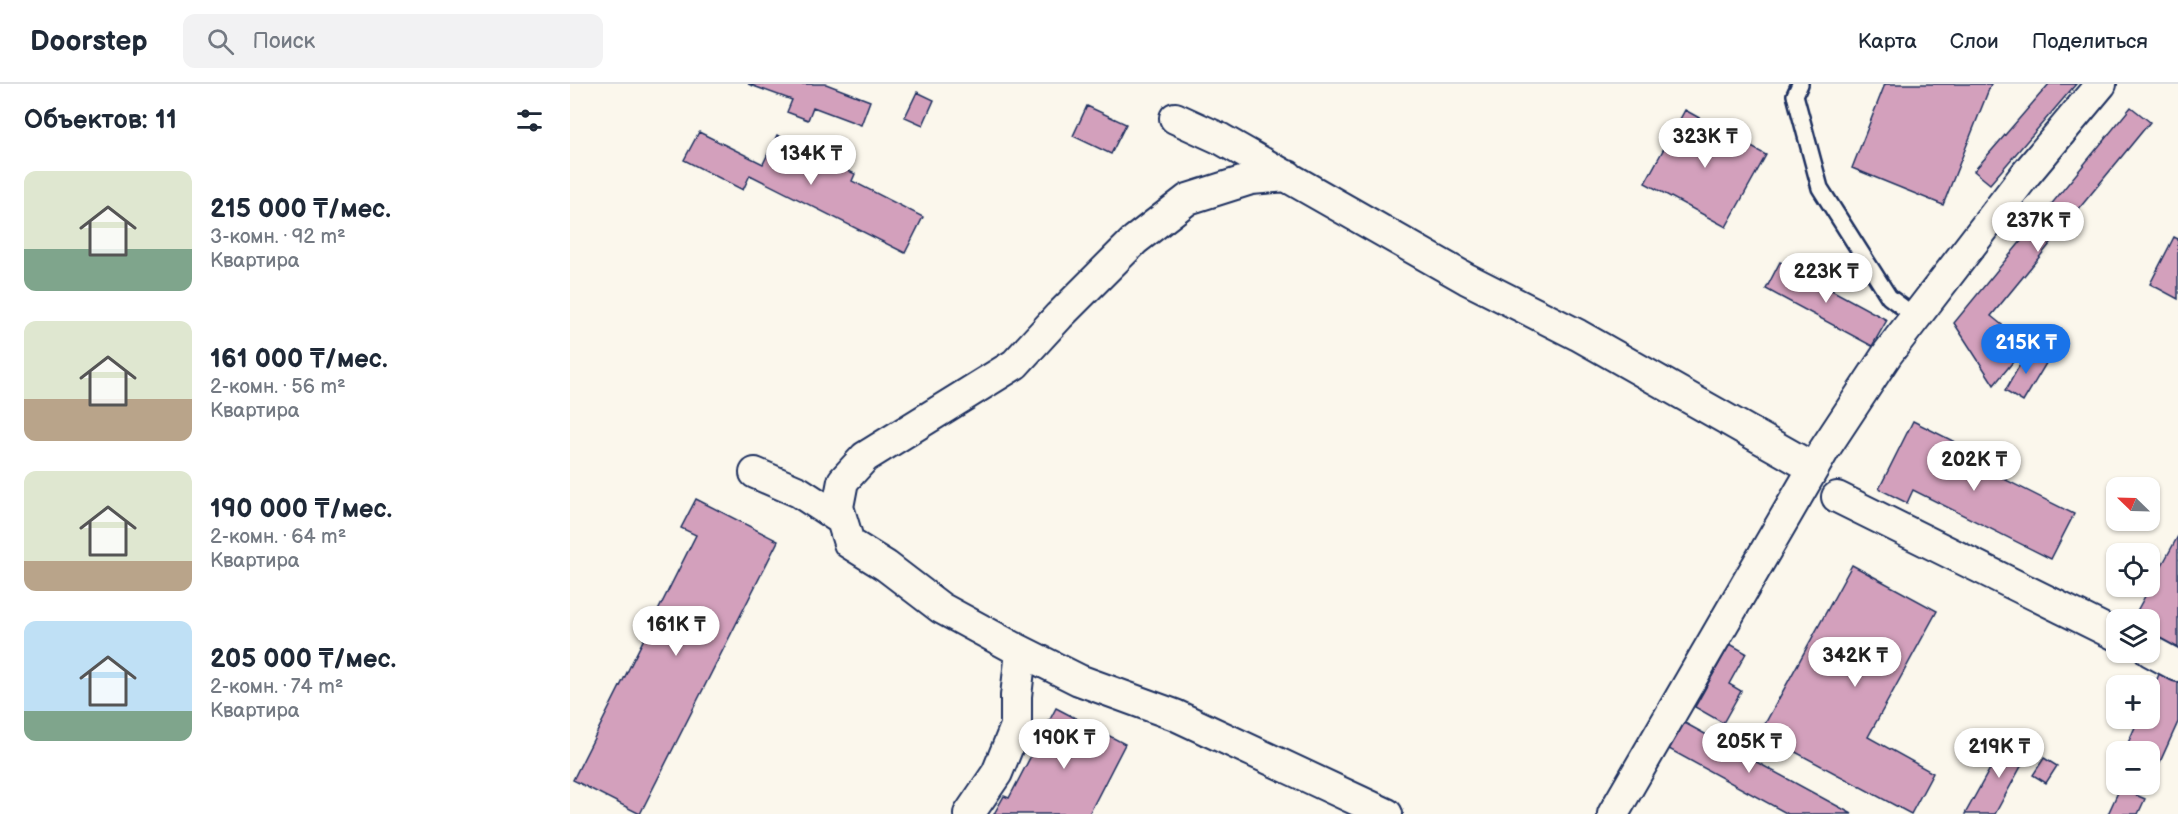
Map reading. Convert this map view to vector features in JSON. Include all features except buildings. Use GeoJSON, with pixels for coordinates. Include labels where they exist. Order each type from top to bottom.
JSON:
{"type":"FeatureCollection","features":[{"type":"Feature","properties":{"kind":"street"},"geometry":{"type":"LineString","coordinates":[[1613,814],[1813,468],[1888,353],[2025,174],[2101,84]]}},
{"type":"Feature","properties":{"kind":"street"},"geometry":{"type":"LineString","coordinates":[[1175,118],[1221,139],[1467,279],[1578,335],[1813,468]]}},
{"type":"Feature","properties":{"kind":"street"},"geometry":{"type":"LineString","coordinates":[[1288,176],[1251,179],[1188,199],[1135,240],[1015,364],[865,457],[843,481],[838,507],[849,543],[886,566],[941,608],[1021,652],[1079,680],[1175,715],[1387,814]]}},
{"type":"Feature","properties":{"kind":"street"},"geometry":{"type":"LineString","coordinates":[[755,473],[799,492],[842,520]]}},
{"type":"Feature","properties":{"kind":"street"},"geometry":{"type":"LineString","coordinates":[[1838,497],[2106,630]]}},
{"type":"Feature","properties":{"kind":"street"},"geometry":{"type":"LineString","coordinates":[[969,814],[997,773],[1016,726],[1016,696],[1021,652]]}},
{"type":"Feature","properties":{"kind":"street"},"geometry":{"type":"LineString","coordinates":[[2160,656],[2178,666]]}},
{"type":"Feature","properties":{"kind":"lane"},"geometry":{"type":"LineString","coordinates":[[1800,84],[1795,95],[1820,188],[1889,297],[1916,317]]}}]}
